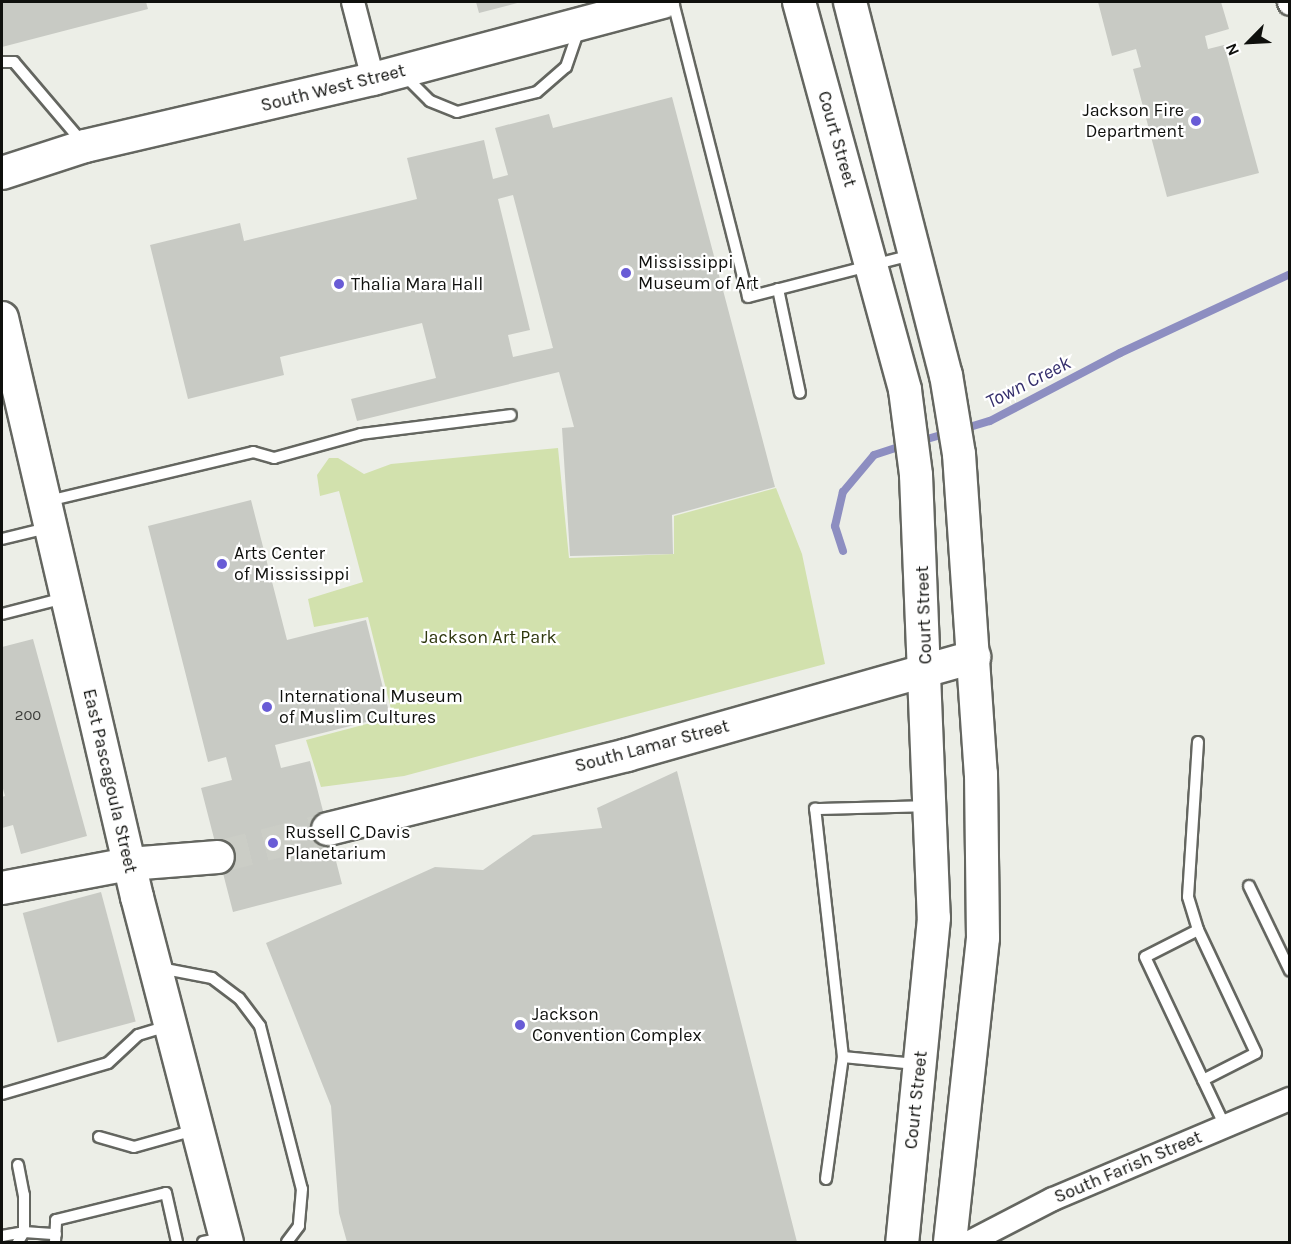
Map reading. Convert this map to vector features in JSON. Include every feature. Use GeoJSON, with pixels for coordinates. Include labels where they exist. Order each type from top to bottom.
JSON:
{"type":"FeatureCollection","features":[{"type":"Feature","properties":{"kind":"street"},"geometry":{"type":"LineString","coordinates":[[353,2],[387,75]]}},
{"type":"Feature","properties":{"kind":"street","name":"South West Street"},"geometry":{"type":"LineString","coordinates":[[2,173],[85,146],[387,75],[663,2]]}},
{"type":"Feature","properties":{"kind":"street","name":"Court Street"},"geometry":{"type":"LineString","coordinates":[[799,2],[873,267],[904,390],[921,546],[934,918],[902,1242]]}},
{"type":"Feature","properties":{"kind":"street"},"geometry":{"type":"LineString","coordinates":[[849,2],[946,375],[959,454],[981,774],[983,938],[950,1242]]}},
{"type":"Feature","properties":{"kind":"street","name":"East Pascagoula Street"},"geometry":{"type":"LineString","coordinates":[[2,318],[129,864],[198,1130],[219,1241]]}},
{"type":"Feature","properties":{"kind":"street","name":"South Lamar Street"},"geometry":{"type":"LineString","coordinates":[[328,829],[627,754],[974,657]]}},
{"type":"Feature","properties":{"kind":"street"},"geometry":{"type":"LineString","coordinates":[[2,888],[129,864],[218,857]]}},
{"type":"Feature","properties":{"kind":"street","name":"South Farish Street"},"geometry":{"type":"LineString","coordinates":[[970,1242],[1053,1199],[1290,1099]]}},
{"type":"Feature","properties":{"kind":"lane"},"geometry":{"type":"LineString","coordinates":[[673,2],[748,297],[915,255]]}},
{"type":"Feature","properties":{"kind":"lane"},"geometry":{"type":"LineString","coordinates":[[387,75],[430,101],[457,112],[537,92],[566,67],[582,23]]}},
{"type":"Feature","properties":{"kind":"lane"},"geometry":{"type":"LineString","coordinates":[[2,62],[14,62],[85,146]]}},
{"type":"Feature","properties":{"kind":"lane"},"geometry":{"type":"LineString","coordinates":[[778,290],[800,393]]}},
{"type":"Feature","properties":{"kind":"lane"},"geometry":{"type":"LineString","coordinates":[[2,539],[48,515],[253,452],[274,458],[361,434],[511,415]]}},
{"type":"Feature","properties":{"kind":"lane"},"geometry":{"type":"LineString","coordinates":[[2,614],[67,598]]}},
{"type":"Feature","properties":{"kind":"lane"},"geometry":{"type":"LineString","coordinates":[[1198,742],[1188,897],[1198,930],[1256,1053],[1203,1080]]}},
{"type":"Feature","properties":{"kind":"lane"},"geometry":{"type":"LineString","coordinates":[[826,1179],[843,1057],[815,809],[930,806]]}},
{"type":"Feature","properties":{"kind":"lane"},"geometry":{"type":"LineString","coordinates":[[1249,886],[1289,969]]}},
{"type":"Feature","properties":{"kind":"lane"},"geometry":{"type":"LineString","coordinates":[[1198,930],[1145,957],[1225,1126]]}},
{"type":"Feature","properties":{"kind":"lane"},"geometry":{"type":"LineString","coordinates":[[156,967],[212,978],[239,998],[260,1026],[302,1190],[299,1226],[287,1242]]}},
{"type":"Feature","properties":{"kind":"lane"},"geometry":{"type":"LineString","coordinates":[[2,1094],[108,1063],[138,1035],[171,1025]]}},
{"type":"Feature","properties":{"kind":"lane"},"geometry":{"type":"LineString","coordinates":[[843,1057],[920,1064]]}},
{"type":"Feature","properties":{"kind":"lane"},"geometry":{"type":"LineString","coordinates":[[99,1137],[134,1147],[198,1130]]}},
{"type":"Feature","properties":{"kind":"lane"},"geometry":{"type":"LineString","coordinates":[[18,1165],[24,1195],[24,1232],[18,1242]]}},
{"type":"Feature","properties":{"kind":"lane"},"geometry":{"type":"LineString","coordinates":[[2,1236],[24,1232],[56,1238],[56,1220],[166,1193],[177,1242]]}},
{"type":"Feature","properties":{"kind":"green space","name":"Jackson Art Park"},"geometry":{"type":"Polygon","coordinates":[[[558,448],[569,558],[674,554],[674,516],[776,488],[802,554],[825,664],[404,776],[321,787],[306,740],[393,717],[368,617],[314,627],[308,599],[363,582],[339,491],[320,496],[317,475],[329,458],[338,458],[364,474],[391,464],[558,448]]]}},
{"type":"Feature","properties":{"kind":"building"},"geometry":{"type":"Polygon","coordinates":[[[2,2],[146,2],[148,9],[2,47],[2,2]]]}},
{"type":"Feature","properties":{"kind":"building"},"geometry":{"type":"Polygon","coordinates":[[[476,2],[521,2],[479,13],[476,2]]]}},
{"type":"Feature","properties":{"kind":"building","name":"Jackson Fire Department"},"geometry":{"type":"Polygon","coordinates":[[[1098,2],[1221,2],[1229,29],[1205,36],[1208,49],[1224,45],[1259,173],[1167,197],[1133,69],[1141,67],[1136,49],[1112,56],[1098,2]]]}},
{"type":"Feature","properties":{"kind":"building"},"geometry":{"type":"Polygon","coordinates":[[[672,97],[775,487],[672,515],[673,554],[570,556],[562,428],[574,427],[559,372],[357,421],[351,399],[436,378],[422,323],[280,357],[284,375],[188,399],[150,245],[240,223],[244,241],[417,199],[407,158],[484,140],[493,179],[508,175],[495,128],[549,114],[553,128],[672,97]],[[513,195],[498,199],[530,330],[508,335],[513,357],[553,348],[513,195]]]}},
{"type":"Feature","properties":{"kind":"building","name":"Arts Center of Mississippi"},"geometry":{"type":"Polygon","coordinates":[[[251,500],[287,640],[366,620],[390,716],[275,745],[281,768],[310,761],[342,884],[233,912],[201,788],[232,780],[226,757],[208,762],[148,526],[251,500]]]}},
{"type":"Feature","properties":{"kind":"building"},"geometry":{"type":"Polygon","coordinates":[[[33,639],[87,836],[21,854],[13,825],[2,828],[2,797],[5,796],[2,785],[2,647],[33,639]]]}},
{"type":"Feature","properties":{"kind":"building","name":"Jackson Convention Complex"},"geometry":{"type":"Polygon","coordinates":[[[677,771],[797,1242],[347,1242],[339,1213],[331,1106],[266,943],[435,867],[483,870],[533,835],[602,828],[597,808],[677,771]]]}},
{"type":"Feature","properties":{"kind":"building"},"geometry":{"type":"Polygon","coordinates":[[[101,892],[136,1021],[57,1042],[23,913],[101,892]]]}},
{"type":"Feature","properties":{"kind":"waterway","name":"Town Creek"},"geometry":{"type":"LineString","coordinates":[[963,429],[990,421],[1120,353],[1290,274]]}},
{"type":"Feature","properties":{"kind":"waterway","name":"Town Creek"},"geometry":{"type":"LineString","coordinates":[[920,441],[948,433]]}},
{"type":"Feature","properties":{"kind":"waterway","name":"Town Creek"},"geometry":{"type":"LineString","coordinates":[[843,551],[835,526],[843,492],[874,455],[905,445]]}},
{"type":"Feature","properties":{"kind":"tunnel"},"geometry":{"type":"LineString","coordinates":[[218,857],[328,829]]}},
{"type":"Feature","properties":{"kind":"place","name":"Jackson Fire Department"},"geometry":{"type":"Point","coordinates":[1196,121]}},
{"type":"Feature","properties":{"kind":"place","name":"Mississippi Museum of Art"},"geometry":{"type":"Point","coordinates":[626,273]}},
{"type":"Feature","properties":{"kind":"place","name":"Thalia Mara Hall"},"geometry":{"type":"Point","coordinates":[339,284]}},
{"type":"Feature","properties":{"kind":"place","name":"Arts Center of Mississippi"},"geometry":{"type":"Point","coordinates":[222,564]}},
{"type":"Feature","properties":{"kind":"place","name":"International Museum of Muslim Cultures"},"geometry":{"type":"Point","coordinates":[267,707]}},
{"type":"Feature","properties":{"kind":"place","name":"Russell C Davis Planetarium"},"geometry":{"type":"Point","coordinates":[273,843]}},
{"type":"Feature","properties":{"kind":"place","name":"Jackson Convention Complex"},"geometry":{"type":"Point","coordinates":[520,1025]}}]}
